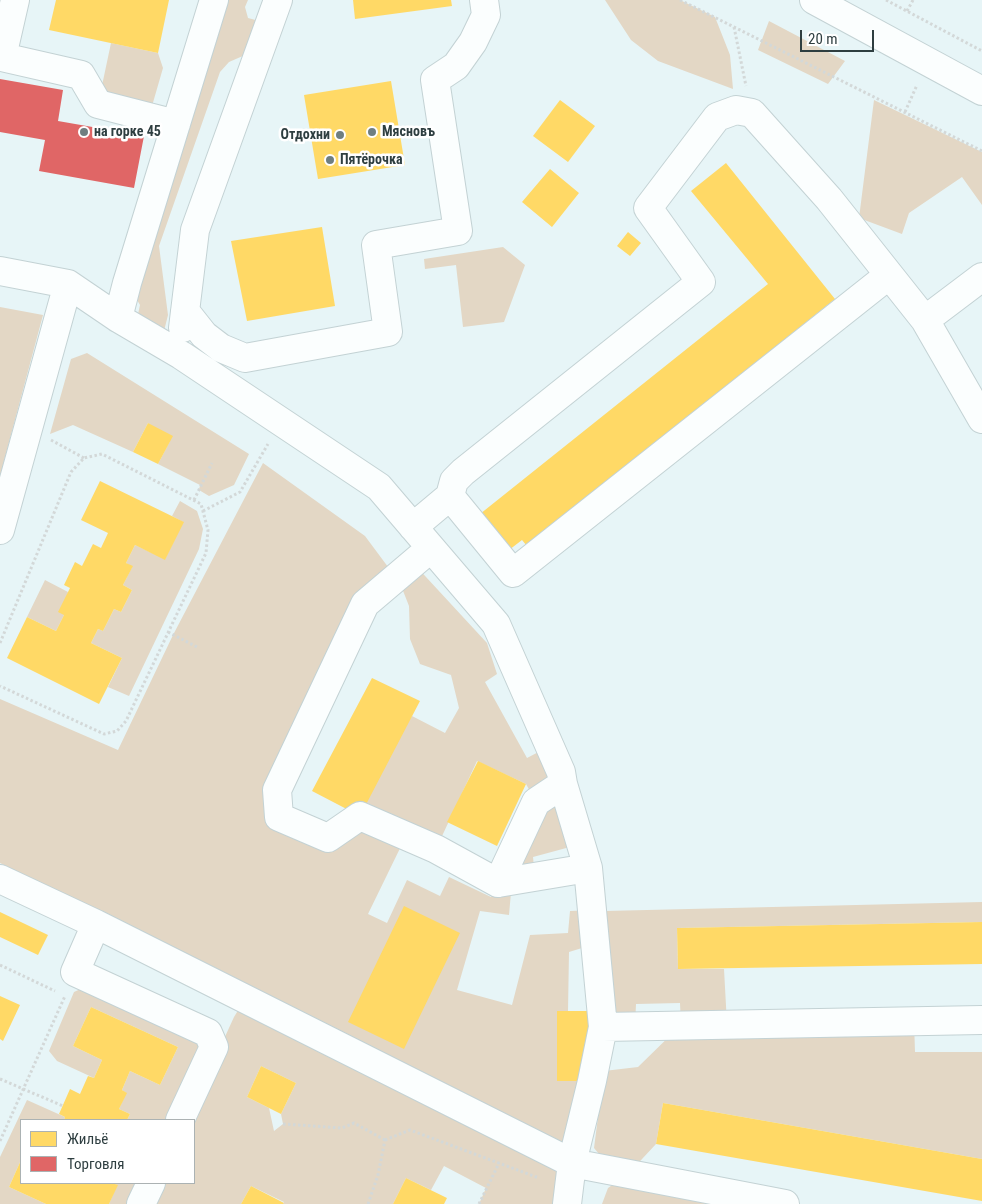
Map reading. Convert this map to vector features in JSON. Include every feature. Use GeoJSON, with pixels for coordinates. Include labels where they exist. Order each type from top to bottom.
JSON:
{"type":"FeatureCollection","features":[{"type":"Feature","properties":{"kind":"street"},"geometry":{"type":"LineString","coordinates":[[15,0],[2,57],[81,75],[98,104],[176,124]]}},
{"type":"Feature","properties":{"kind":"street"},"geometry":{"type":"LineString","coordinates":[[118,318],[214,0]]}},
{"type":"Feature","properties":{"kind":"street"},"geometry":{"type":"LineString","coordinates":[[180,355],[195,230],[278,0]]}},
{"type":"Feature","properties":{"kind":"street"},"geometry":{"type":"LineString","coordinates":[[185,311],[204,335],[221,348],[245,358],[388,332],[376,245],[458,232],[435,80],[456,66],[473,42],[486,15],[484,0]]}},
{"type":"Feature","properties":{"kind":"street"},"geometry":{"type":"LineString","coordinates":[[814,0],[982,91]]}},
{"type":"Feature","properties":{"kind":"street"},"geometry":{"type":"LineString","coordinates":[[413,527],[450,496],[454,481],[463,472],[701,282],[648,208],[717,117],[736,110],[752,113],[829,199],[925,320],[982,419]]}},
{"type":"Feature","properties":{"kind":"street"},"geometry":{"type":"LineString","coordinates":[[0,271],[68,284],[118,318],[180,355],[379,487],[496,624],[561,772],[588,868],[603,1027],[569,1185]]}},
{"type":"Feature","properties":{"kind":"street"},"geometry":{"type":"LineString","coordinates":[[450,496],[513,573],[889,275]]}},
{"type":"Feature","properties":{"kind":"street"},"geometry":{"type":"LineString","coordinates":[[925,320],[982,277]]}},
{"type":"Feature","properties":{"kind":"street"},"geometry":{"type":"LineString","coordinates":[[0,530],[68,284]]}},
{"type":"Feature","properties":{"kind":"street"},"geometry":{"type":"LineString","coordinates":[[431,548],[365,604],[277,790],[280,817],[328,838],[360,816],[436,849],[498,882],[588,868]]}},
{"type":"Feature","properties":{"kind":"street"},"geometry":{"type":"LineString","coordinates":[[498,882],[536,802],[563,784]]}},
{"type":"Feature","properties":{"kind":"street"},"geometry":{"type":"LineString","coordinates":[[0,879],[96,924],[569,1185],[784,1204]]}},
{"type":"Feature","properties":{"kind":"street"},"geometry":{"type":"LineString","coordinates":[[96,924],[70,984],[208,1033],[214,1047],[180,1119]]}},
{"type":"Feature","properties":{"kind":"street"},"geometry":{"type":"LineString","coordinates":[[603,1027],[982,1020]]}},
{"type":"Feature","properties":{"kind":"street"},"geometry":{"type":"LineString","coordinates":[[141,1204],[151,1184]]}},
{"type":"Feature","properties":{"kind":"path"},"geometry":{"type":"LineString","coordinates":[[680,0],[982,151]]}},
{"type":"Feature","properties":{"kind":"path"},"geometry":{"type":"LineString","coordinates":[[886,0],[982,51]]}},
{"type":"Feature","properties":{"kind":"path"},"geometry":{"type":"LineString","coordinates":[[907,11],[913,0]]}},
{"type":"Feature","properties":{"kind":"path"},"geometry":{"type":"LineString","coordinates":[[734,27],[752,113]]}},
{"type":"Feature","properties":{"kind":"path"},"geometry":{"type":"LineString","coordinates":[[203,510],[240,492],[281,422]]}},
{"type":"Feature","properties":{"kind":"path"},"geometry":{"type":"LineString","coordinates":[[28,428],[84,458]]}},
{"type":"Feature","properties":{"kind":"path"},"geometry":{"type":"LineString","coordinates":[[0,643],[70,472],[84,458],[102,454],[201,504],[208,530],[206,553],[126,720],[117,731],[104,734],[0,686]]}},
{"type":"Feature","properties":{"kind":"path"},"geometry":{"type":"LineString","coordinates":[[194,500],[212,463]]}},
{"type":"Feature","properties":{"kind":"path"},"geometry":{"type":"LineString","coordinates":[[168,632],[198,648]]}},
{"type":"Feature","properties":{"kind":"path"},"geometry":{"type":"LineString","coordinates":[[0,966],[70,984],[0,1141]]}},
{"type":"Feature","properties":{"kind":"path"},"geometry":{"type":"LineString","coordinates":[[0,1079],[63,1106]]}},
{"type":"Feature","properties":{"kind":"path"},"geometry":{"type":"LineString","coordinates":[[283,1124],[342,1128],[354,1123],[385,1140]]}},
{"type":"Feature","properties":{"kind":"path"},"geometry":{"type":"LineString","coordinates":[[385,1140],[410,1130],[499,1163],[569,1185]]}},
{"type":"Feature","properties":{"kind":"path"},"geometry":{"type":"LineString","coordinates":[[368,1204],[378,1176],[385,1140]]}},
{"type":"Feature","properties":{"kind":"path"},"geometry":{"type":"LineString","coordinates":[[479,1204],[499,1163]]}},
{"type":"Feature","properties":{"kind":"shaded area"},"geometry":{"type":"Polygon","coordinates":[[[222,0],[248,0],[245,7],[248,18],[263,22],[252,52],[229,62],[220,72],[159,246],[168,315],[161,343],[135,328],[140,305],[127,283],[222,0]]]}},
{"type":"Feature","properties":{"kind":"shaded area"},"geometry":{"type":"Polygon","coordinates":[[[605,0],[680,0],[715,17],[730,55],[733,89],[658,61],[631,40],[605,0]]]}},
{"type":"Feature","properties":{"kind":"shaded area"},"geometry":{"type":"Polygon","coordinates":[[[769,21],[845,61],[828,84],[758,50],[769,21]]]}},
{"type":"Feature","properties":{"kind":"shaded area"},"geometry":{"type":"Polygon","coordinates":[[[111,43],[158,53],[163,68],[152,106],[100,95],[111,43]]]}},
{"type":"Feature","properties":{"kind":"shaded area"},"geometry":{"type":"Polygon","coordinates":[[[874,100],[982,152],[982,205],[962,177],[909,213],[902,234],[859,218],[874,100]]]}},
{"type":"Feature","properties":{"kind":"shaded area"},"geometry":{"type":"Polygon","coordinates":[[[503,247],[525,265],[504,322],[463,327],[456,265],[425,269],[424,259],[503,247]]]}},
{"type":"Feature","properties":{"kind":"shaded area"},"geometry":{"type":"Polygon","coordinates":[[[0,307],[43,315],[0,476],[0,307]]]}},
{"type":"Feature","properties":{"kind":"shaded area"},"geometry":{"type":"Polygon","coordinates":[[[87,353],[249,454],[234,485],[209,496],[199,490],[200,485],[158,464],[170,441],[148,423],[133,452],[73,425],[50,434],[71,359],[87,353]]]}},
{"type":"Feature","properties":{"kind":"shaded area"},"geometry":{"type":"Polygon","coordinates":[[[263,463],[365,536],[394,575],[275,823],[329,838],[412,716],[445,733],[459,708],[451,675],[420,664],[410,639],[409,606],[398,578],[414,564],[487,643],[497,674],[485,682],[527,758],[550,746],[581,844],[533,857],[535,877],[512,881],[509,915],[480,911],[457,990],[512,1005],[530,935],[568,933],[570,911],[592,910],[595,944],[569,952],[568,1011],[557,1011],[557,1081],[592,1081],[567,1204],[479,1204],[486,1188],[444,1166],[431,1190],[406,1178],[393,1204],[283,1204],[284,1202],[251,1186],[241,1204],[150,1204],[159,1184],[195,1184],[195,1119],[187,1119],[234,1017],[245,999],[399,1076],[398,1060],[204,962],[0,863],[0,699],[118,750],[173,635],[263,463]],[[477,761],[436,849],[406,836],[368,914],[387,923],[407,880],[440,896],[449,877],[491,897],[536,802],[526,784],[477,761]],[[261,1066],[247,1097],[269,1108],[274,1131],[283,1124],[281,1114],[296,1083],[261,1066]]]}},
{"type":"Feature","properties":{"kind":"shaded area"},"geometry":{"type":"Polygon","coordinates":[[[180,501],[197,511],[203,529],[199,549],[129,696],[108,687],[122,658],[91,643],[98,629],[103,631],[114,609],[121,612],[132,590],[123,585],[132,567],[126,563],[135,545],[165,559],[183,522],[172,516],[180,501]]]}},
{"type":"Feature","properties":{"kind":"shaded area"},"geometry":{"type":"Polygon","coordinates":[[[45,580],[68,592],[64,615],[56,631],[27,617],[45,580]]]}},
{"type":"Feature","properties":{"kind":"shaded area"},"geometry":{"type":"Polygon","coordinates":[[[982,902],[982,922],[677,928],[678,969],[724,969],[727,1024],[914,1021],[915,1052],[982,1052],[982,1159],[663,1103],[656,1144],[629,1173],[785,1204],[602,1204],[608,1188],[628,1174],[615,1173],[594,1148],[604,1071],[638,1067],[681,1025],[680,1003],[636,1004],[635,1026],[615,1027],[605,911],[982,902]]]}},
{"type":"Feature","properties":{"kind":"shaded area"},"geometry":{"type":"Polygon","coordinates":[[[87,986],[195,1038],[204,1051],[171,1119],[128,1119],[130,1114],[119,1109],[126,1093],[122,1090],[130,1071],[160,1085],[178,1047],[91,1007],[73,1046],[102,1060],[94,1078],[57,1061],[49,1051],[74,992],[87,986]]]}},
{"type":"Feature","properties":{"kind":"shaded area"},"geometry":{"type":"Polygon","coordinates":[[[27,1100],[65,1117],[64,1119],[20,1119],[20,1162],[9,1187],[46,1204],[0,1204],[0,1157],[27,1100]]]}},
{"type":"Feature","properties":{"kind":"shaded area"},"geometry":{"type":"Polygon","coordinates":[[[114,1184],[140,1184],[130,1204],[109,1204],[117,1185],[114,1184]]]}},
{"type":"Feature","properties":{"kind":"building: Жильё"},"geometry":{"type":"Polygon","coordinates":[[[56,0],[169,0],[158,53],[49,30],[56,0]]]}},
{"type":"Feature","properties":{"kind":"building: Жильё"},"geometry":{"type":"Polygon","coordinates":[[[353,0],[451,0],[452,6],[355,19],[353,0]]]}},
{"type":"Feature","properties":{"kind":"building: Жильё"},"geometry":{"type":"Polygon","coordinates":[[[391,81],[405,165],[318,179],[304,95],[391,81]]]}},
{"type":"Feature","properties":{"kind":"building: Жильё"},"geometry":{"type":"Polygon","coordinates":[[[560,100],[595,126],[568,162],[533,136],[560,100]]]}},
{"type":"Feature","properties":{"kind":"building: Жильё"},"geometry":{"type":"Polygon","coordinates":[[[726,163],[835,299],[527,546],[522,540],[509,550],[480,514],[768,284],[691,191],[726,163]]]}},
{"type":"Feature","properties":{"kind":"building: Жильё"},"geometry":{"type":"Polygon","coordinates":[[[550,169],[579,193],[552,227],[522,202],[550,169]]]}},
{"type":"Feature","properties":{"kind":"building: Жильё"},"geometry":{"type":"Polygon","coordinates":[[[322,227],[335,306],[247,321],[231,241],[322,227]]]}},
{"type":"Feature","properties":{"kind":"building: Жильё"},"geometry":{"type":"Polygon","coordinates":[[[628,232],[641,243],[630,256],[617,246],[628,232]]]}},
{"type":"Feature","properties":{"kind":"building: Жильё"},"geometry":{"type":"Polygon","coordinates":[[[148,423],[173,436],[158,464],[133,452],[148,423]]]}},
{"type":"Feature","properties":{"kind":"building: Жильё"},"geometry":{"type":"Polygon","coordinates":[[[100,481],[184,522],[165,560],[135,545],[126,563],[133,566],[123,585],[132,590],[121,612],[114,609],[103,631],[98,629],[91,643],[122,658],[99,704],[7,658],[27,617],[56,631],[64,615],[58,612],[70,588],[64,585],[75,562],[82,566],[93,544],[101,548],[108,533],[81,520],[100,481]]]}},
{"type":"Feature","properties":{"kind":"building: Жильё"},"geometry":{"type":"Polygon","coordinates":[[[372,678],[420,701],[360,816],[312,791],[372,678]]]}},
{"type":"Feature","properties":{"kind":"building: Жильё"},"geometry":{"type":"Polygon","coordinates":[[[478,761],[526,784],[497,846],[447,822],[478,761]]]}},
{"type":"Feature","properties":{"kind":"building: Жильё"},"geometry":{"type":"Polygon","coordinates":[[[404,906],[460,933],[404,1049],[348,1022],[404,906]]]}},
{"type":"Feature","properties":{"kind":"building: Жильё"},"geometry":{"type":"Polygon","coordinates":[[[0,912],[48,935],[38,955],[0,937],[0,912]]]}},
{"type":"Feature","properties":{"kind":"building: Жильё"},"geometry":{"type":"Polygon","coordinates":[[[982,922],[982,964],[678,969],[677,928],[982,922]]]}},
{"type":"Feature","properties":{"kind":"building: Жильё"},"geometry":{"type":"Polygon","coordinates":[[[0,996],[20,1005],[3,1041],[0,1039],[0,996]]]}},
{"type":"Feature","properties":{"kind":"building: Жильё"},"geometry":{"type":"Polygon","coordinates":[[[91,1007],[178,1047],[160,1085],[130,1071],[122,1090],[127,1093],[119,1109],[130,1114],[128,1119],[64,1119],[65,1117],[59,1114],[70,1089],[80,1094],[88,1076],[94,1078],[102,1060],[73,1046],[91,1007]]]}},
{"type":"Feature","properties":{"kind":"building: Жильё"},"geometry":{"type":"Polygon","coordinates":[[[557,1011],[592,1011],[592,1081],[557,1081],[557,1011]]]}},
{"type":"Feature","properties":{"kind":"building: Жильё"},"geometry":{"type":"Polygon","coordinates":[[[261,1066],[296,1083],[281,1114],[247,1097],[261,1066]]]}},
{"type":"Feature","properties":{"kind":"building: Жильё"},"geometry":{"type":"Polygon","coordinates":[[[663,1103],[982,1159],[982,1201],[656,1144],[663,1103]]]}},
{"type":"Feature","properties":{"kind":"building: Жильё"},"geometry":{"type":"Polygon","coordinates":[[[20,1162],[20,1184],[118,1185],[109,1204],[46,1204],[9,1187],[20,1162]]]}},
{"type":"Feature","properties":{"kind":"building: Жильё"},"geometry":{"type":"Polygon","coordinates":[[[406,1178],[447,1198],[444,1204],[393,1204],[406,1178]]]}},
{"type":"Feature","properties":{"kind":"building: Жильё"},"geometry":{"type":"Polygon","coordinates":[[[251,1186],[284,1203],[241,1204],[251,1186]]]}},
{"type":"Feature","properties":{"kind":"building: Торговля"},"geometry":{"type":"Polygon","coordinates":[[[0,79],[63,90],[58,121],[144,136],[134,188],[39,171],[45,140],[0,132],[0,79]]]}},
{"type":"Feature","properties":{"kind":"place","name":"на горке 45"},"geometry":{"type":"Point","coordinates":[84,132]}},
{"type":"Feature","properties":{"kind":"place","name":"Мясновъ"},"geometry":{"type":"Point","coordinates":[372,132]}},
{"type":"Feature","properties":{"kind":"place","name":"Отдохни"},"geometry":{"type":"Point","coordinates":[340,135]}},
{"type":"Feature","properties":{"kind":"place","name":"Пятёрочка"},"geometry":{"type":"Point","coordinates":[330,160]}}]}
